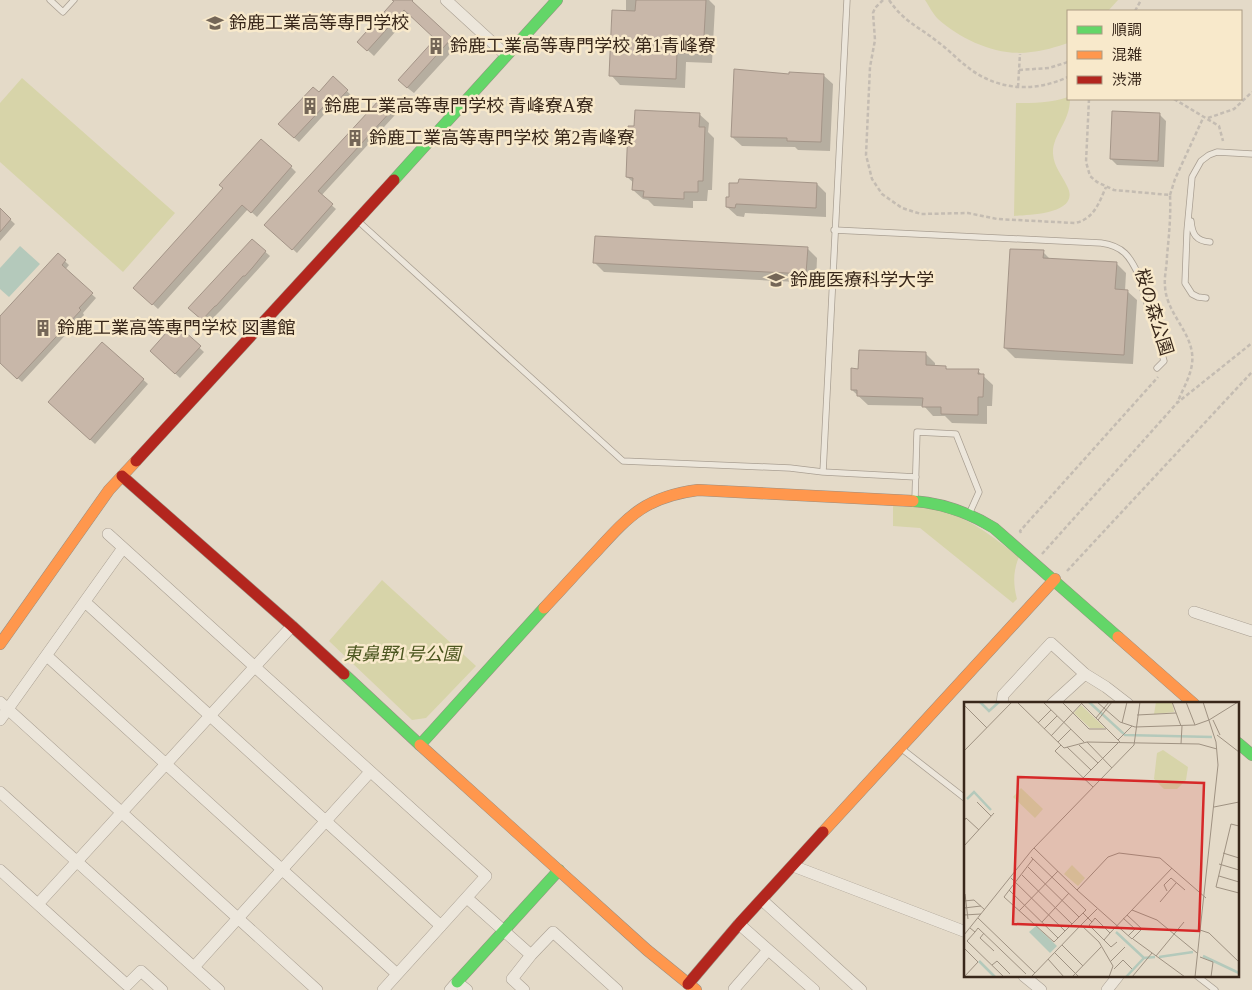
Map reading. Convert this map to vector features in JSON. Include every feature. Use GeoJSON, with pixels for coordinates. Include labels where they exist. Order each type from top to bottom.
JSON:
{"type":"FeatureCollection","features":[{"type":"Feature","properties":{"kind":"street"},"geometry":{"type":"LineString","coordinates":[[446,0],[506,55]]}},
{"type":"Feature","properties":{"kind":"street"},"geometry":{"type":"LineString","coordinates":[[0,644],[89,517],[122,476],[557,0]]}},
{"type":"Feature","properties":{"kind":"street"},"geometry":{"type":"LineString","coordinates":[[122,476],[292,626],[420,745],[689,988],[739,924],[1054,580]]}},
{"type":"Feature","properties":{"kind":"street"},"geometry":{"type":"LineString","coordinates":[[420,745],[625,520],[653,501],[671,494],[698,490],[916,500],[938,503],[970,514],[994,528],[1192,702]]}},
{"type":"Feature","properties":{"kind":"street"},"geometry":{"type":"LineString","coordinates":[[108,534],[486,876],[383,990]]}},
{"type":"Feature","properties":{"kind":"street"},"geometry":{"type":"LineString","coordinates":[[0,720],[4,706],[47,656],[123,548]]}},
{"type":"Feature","properties":{"kind":"street"},"geometry":{"type":"LineString","coordinates":[[85,602],[441,926]]}},
{"type":"Feature","properties":{"kind":"street"},"geometry":{"type":"LineString","coordinates":[[1194,612],[1252,631]]}},
{"type":"Feature","properties":{"kind":"street"},"geometry":{"type":"LineString","coordinates":[[38,904],[292,626]]}},
{"type":"Feature","properties":{"kind":"street"},"geometry":{"type":"LineString","coordinates":[[1002,702],[1002,695],[1050,643],[1085,674],[1125,702]]}},
{"type":"Feature","properties":{"kind":"street"},"geometry":{"type":"LineString","coordinates":[[47,656],[397,974]]}},
{"type":"Feature","properties":{"kind":"street"},"geometry":{"type":"LineString","coordinates":[[1054,702],[1085,674]]}},
{"type":"Feature","properties":{"kind":"street"},"geometry":{"type":"LineString","coordinates":[[4,706],[316,990]]}},
{"type":"Feature","properties":{"kind":"street"},"geometry":{"type":"LineString","coordinates":[[1240,745],[1252,755]]}},
{"type":"Feature","properties":{"kind":"street"},"geometry":{"type":"LineString","coordinates":[[194,967],[370,772]]}},
{"type":"Feature","properties":{"kind":"street"},"geometry":{"type":"LineString","coordinates":[[0,792],[219,990]]}},
{"type":"Feature","properties":{"kind":"street"},"geometry":{"type":"LineString","coordinates":[[793,866],[964,931]]}},
{"type":"Feature","properties":{"kind":"street"},"geometry":{"type":"LineString","coordinates":[[0,870],[127,985],[141,970],[162,990]]}},
{"type":"Feature","properties":{"kind":"street"},"geometry":{"type":"LineString","coordinates":[[467,990],[454,986],[558,870]]}},
{"type":"Feature","properties":{"kind":"street"},"geometry":{"type":"LineString","coordinates":[[468,898],[531,955]]}},
{"type":"Feature","properties":{"kind":"street"},"geometry":{"type":"LineString","coordinates":[[762,900],[861,990]]}},
{"type":"Feature","properties":{"kind":"street"},"geometry":{"type":"LineString","coordinates":[[739,924],[814,990]]}},
{"type":"Feature","properties":{"kind":"street"},"geometry":{"type":"LineString","coordinates":[[524,990],[512,980],[531,955],[553,932],[616,990]]}},
{"type":"Feature","properties":{"kind":"street"},"geometry":{"type":"LineString","coordinates":[[734,988],[768,950]]}},
{"type":"Feature","properties":{"kind":"street"},"geometry":{"type":"LineString","coordinates":[[1026,978],[1041,990]]}},
{"type":"Feature","properties":{"kind":"street"},"geometry":{"type":"LineString","coordinates":[[1107,990],[1116,978]]}},
{"type":"Feature","properties":{"kind":"lane"},"geometry":{"type":"LineString","coordinates":[[50,0],[63,12],[74,0]]}},
{"type":"Feature","properties":{"kind":"lane"},"geometry":{"type":"LineString","coordinates":[[823,472],[847,0]]}},
{"type":"Feature","properties":{"kind":"lane"},"geometry":{"type":"LineString","coordinates":[[1206,298],[1198,298],[1192,294],[1185,283],[1192,177],[1205,158],[1217,152],[1252,154]]}},
{"type":"Feature","properties":{"kind":"lane"},"geometry":{"type":"LineString","coordinates":[[1190,204],[1192,231],[1200,240],[1210,242]]}},
{"type":"Feature","properties":{"kind":"lane"},"geometry":{"type":"LineString","coordinates":[[357,221],[620,459],[629,462],[790,468],[823,472],[916,476]]}},
{"type":"Feature","properties":{"kind":"lane"},"geometry":{"type":"LineString","coordinates":[[834,230],[1101,243],[1119,247],[1134,263],[1139,276],[1164,361],[1157,368]]}},
{"type":"Feature","properties":{"kind":"lane"},"geometry":{"type":"LineString","coordinates":[[916,500],[917,432],[956,434],[979,492],[970,514]]}},
{"type":"Feature","properties":{"kind":"lane"},"geometry":{"type":"LineString","coordinates":[[900,748],[964,797]]}},
{"type":"Feature","properties":{"kind":"lane"},"geometry":{"type":"LineString","coordinates":[[1199,978],[1214,990]]}},
{"type":"Feature","properties":{"kind":"path"},"geometry":{"type":"LineString","coordinates":[[883,0],[873,13],[875,40],[870,67],[866,155],[872,179],[876,186],[890,200],[907,210],[921,214],[968,213],[996,220],[1075,223],[1083,222],[1093,214],[1106,187]]}},
{"type":"Feature","properties":{"kind":"path"},"geometry":{"type":"LineString","coordinates":[[890,0],[898,13],[939,42],[970,69],[984,78],[1002,85],[1018,87],[1052,84],[1067,77]]}},
{"type":"Feature","properties":{"kind":"path"},"geometry":{"type":"LineString","coordinates":[[1018,87],[1020,54]]}},
{"type":"Feature","properties":{"kind":"path"},"geometry":{"type":"LineString","coordinates":[[1019,70],[1049,68],[1067,62]]}},
{"type":"Feature","properties":{"kind":"path"},"geometry":{"type":"LineString","coordinates":[[1208,118],[1234,109],[1252,92]]}},
{"type":"Feature","properties":{"kind":"path"},"geometry":{"type":"LineString","coordinates":[[1089,100],[1086,162],[1090,176],[1106,187],[1170,195]]}},
{"type":"Feature","properties":{"kind":"path"},"geometry":{"type":"LineString","coordinates":[[1176,100],[1219,126],[1223,141]]}},
{"type":"Feature","properties":{"kind":"path"},"geometry":{"type":"LineString","coordinates":[[1177,403],[1191,370],[1192,353],[1188,336],[1168,302],[1164,286],[1171,219],[1170,195],[1175,179],[1204,116]]}},
{"type":"Feature","properties":{"kind":"path"},"geometry":{"type":"LineString","coordinates":[[1042,554],[1177,403],[1252,343]]}},
{"type":"Feature","properties":{"kind":"path"},"geometry":{"type":"LineString","coordinates":[[1060,567],[1066,572],[1252,372]]}},
{"type":"Feature","properties":{"kind":"path","name":"桜の森公園"},"geometry":{"type":"LineString","coordinates":[[1026,537],[1020,531],[1158,377]]}},
{"type":"Feature","properties":{"kind":"path"},"geometry":{"type":"LineString","coordinates":[[1038,548],[1042,554],[1048,557]]}},
{"type":"Feature","properties":{"kind":"green space"},"geometry":{"type":"Polygon","coordinates":[[[925,0],[1118,0],[1109,10],[1067,10],[1067,43],[1040,51],[1019,53],[993,49],[969,40],[948,27],[933,12],[925,0]]]}},
{"type":"Feature","properties":{"kind":"green space"},"geometry":{"type":"Polygon","coordinates":[[[22,78],[175,213],[123,272],[0,162],[0,103],[22,78]]]}},
{"type":"Feature","properties":{"kind":"green space"},"geometry":{"type":"Polygon","coordinates":[[[1067,97],[1067,100],[1070,100],[1069,107],[1055,141],[1053,154],[1070,195],[1067,202],[1061,208],[1031,215],[1014,216],[1016,103],[1049,102],[1067,97]]]}},
{"type":"Feature","properties":{"kind":"green space"},"geometry":{"type":"Polygon","coordinates":[[[893,506],[925,507],[948,513],[970,522],[1000,542],[1019,557],[1014,578],[1017,599],[1013,603],[920,528],[893,526],[893,506]]]}},
{"type":"Feature","properties":{"kind":"green space","name":"東鼻野1号公園"},"geometry":{"type":"Polygon","coordinates":[[[382,580],[476,666],[426,718],[412,720],[329,641],[382,580]]]}},
{"type":"Feature","properties":{"kind":"shaded area"},"geometry":{"type":"Polygon","coordinates":[[[20,246],[40,264],[9,297],[0,289],[0,268],[20,246]]]}},
{"type":"Feature","properties":{"kind":"building","name":"鈴鹿工業高等専門学校 第1青峰寮"},"geometry":{"type":"Polygon","coordinates":[[[392,0],[413,0],[452,38],[407,88],[398,80],[435,39],[404,10],[367,51],[357,42],[394,1],[392,0]]]}},
{"type":"Feature","properties":{"kind":"building"},"geometry":{"type":"Polygon","coordinates":[[[636,0],[706,0],[703,54],[677,53],[676,79],[609,76],[612,10],[635,11],[636,0]]]}},
{"type":"Feature","properties":{"kind":"building"},"geometry":{"type":"Polygon","coordinates":[[[734,69],[789,74],[789,72],[824,74],[821,142],[787,141],[787,138],[731,137],[734,69]]]}},
{"type":"Feature","properties":{"kind":"building","name":"鈴鹿工業高等専門学校 青峰寮A寮"},"geometry":{"type":"Polygon","coordinates":[[[333,76],[348,90],[331,108],[326,104],[294,138],[278,124],[313,87],[319,92],[333,76]]]}},
{"type":"Feature","properties":{"kind":"building"},"geometry":{"type":"Polygon","coordinates":[[[380,99],[392,110],[318,191],[333,204],[292,250],[264,225],[380,99]]]}},
{"type":"Feature","properties":{"kind":"building"},"geometry":{"type":"Polygon","coordinates":[[[635,110],[700,113],[699,127],[705,127],[703,181],[698,181],[698,192],[684,192],[684,199],[643,197],[644,191],[632,190],[633,178],[626,177],[628,126],[634,126],[635,110]]]}},
{"type":"Feature","properties":{"kind":"building"},"geometry":{"type":"Polygon","coordinates":[[[1112,111],[1160,113],[1158,161],[1110,159],[1112,111]]]}},
{"type":"Feature","properties":{"kind":"building"},"geometry":{"type":"Polygon","coordinates":[[[261,139],[292,166],[251,213],[242,205],[152,305],[133,288],[223,188],[219,185],[261,139]]]}},
{"type":"Feature","properties":{"kind":"building"},"geometry":{"type":"Polygon","coordinates":[[[739,179],[817,183],[816,208],[736,204],[735,208],[726,207],[726,197],[729,197],[729,183],[738,183],[739,179]]]}},
{"type":"Feature","properties":{"kind":"building"},"geometry":{"type":"Polygon","coordinates":[[[0,208],[11,219],[0,232],[0,208]]]}},
{"type":"Feature","properties":{"kind":"building"},"geometry":{"type":"Polygon","coordinates":[[[595,236],[808,247],[806,274],[593,263],[595,236]]]}},
{"type":"Feature","properties":{"kind":"building"},"geometry":{"type":"Polygon","coordinates":[[[252,239],[266,251],[245,276],[202,320],[188,308],[252,239]]]}},
{"type":"Feature","properties":{"kind":"building"},"geometry":{"type":"Polygon","coordinates":[[[1010,249],[1044,250],[1043,258],[1117,262],[1115,289],[1128,290],[1124,355],[1004,348],[1010,249]]]}},
{"type":"Feature","properties":{"kind":"building","name":"鈴鹿工業高等専門学校 図書館"},"geometry":{"type":"Polygon","coordinates":[[[58,253],[66,260],[62,265],[93,293],[79,308],[81,310],[17,379],[0,363],[0,316],[58,253]]]}},
{"type":"Feature","properties":{"kind":"building"},"geometry":{"type":"Polygon","coordinates":[[[175,323],[201,346],[175,374],[150,351],[175,323]]]}},
{"type":"Feature","properties":{"kind":"building"},"geometry":{"type":"Polygon","coordinates":[[[102,342],[144,379],[90,440],[48,402],[102,342]]]}},
{"type":"Feature","properties":{"kind":"building"},"geometry":{"type":"Polygon","coordinates":[[[859,350],[926,352],[926,365],[946,366],[946,369],[979,369],[978,374],[984,374],[983,397],[978,397],[978,415],[941,414],[941,407],[922,407],[923,398],[857,396],[857,390],[851,390],[851,368],[858,369],[859,350]]]}},
{"type":"Feature","properties":{"kind":"traffic: fast"},"geometry":{"type":"LineString","coordinates":[[394,180],[557,0]]}},
{"type":"Feature","properties":{"kind":"traffic: fast"},"geometry":{"type":"LineString","coordinates":[[913,501],[955,509],[975,517],[994,528],[1118,637]]}},
{"type":"Feature","properties":{"kind":"traffic: fast"},"geometry":{"type":"LineString","coordinates":[[344,674],[420,745],[544,608]]}},
{"type":"Feature","properties":{"kind":"traffic: fast"},"geometry":{"type":"LineString","coordinates":[[1240,745],[1252,755]]}},
{"type":"Feature","properties":{"kind":"traffic: fast"},"geometry":{"type":"LineString","coordinates":[[457,982],[559,870]]}},
{"type":"Feature","properties":{"kind":"traffic: slow"},"geometry":{"type":"LineString","coordinates":[[0,644],[109,490],[136,461]]}},
{"type":"Feature","properties":{"kind":"traffic: slow"},"geometry":{"type":"LineString","coordinates":[[544,608],[628,519],[650,504],[679,493],[698,490],[913,501]]}},
{"type":"Feature","properties":{"kind":"traffic: slow"},"geometry":{"type":"LineString","coordinates":[[823,832],[1055,579]]}},
{"type":"Feature","properties":{"kind":"traffic: slow"},"geometry":{"type":"LineString","coordinates":[[1118,637],[1192,702]]}},
{"type":"Feature","properties":{"kind":"traffic: slow"},"geometry":{"type":"LineString","coordinates":[[420,745],[647,950],[696,990]]}},
{"type":"Feature","properties":{"kind":"traffic: jam"},"geometry":{"type":"LineString","coordinates":[[136,461],[394,180]]}},
{"type":"Feature","properties":{"kind":"traffic: jam"},"geometry":{"type":"LineString","coordinates":[[122,476],[344,674]]}},
{"type":"Feature","properties":{"kind":"traffic: jam"},"geometry":{"type":"LineString","coordinates":[[688,984],[739,924],[823,832]]}},
{"type":"Feature","properties":{"kind":"place","name":"鈴鹿工業高等専門学校"},"geometry":{"type":"Point","coordinates":[215,23]}},
{"type":"Feature","properties":{"kind":"place","name":"鈴鹿工業高等専門学校 第1青峰寮"},"geometry":{"type":"Point","coordinates":[436,46]}},
{"type":"Feature","properties":{"kind":"place","name":"鈴鹿工業高等専門学校 青峰寮A寮"},"geometry":{"type":"Point","coordinates":[310,106]}},
{"type":"Feature","properties":{"kind":"place","name":"鈴鹿工業高等専門学校 第2青峰寮"},"geometry":{"type":"Point","coordinates":[355,138]}},
{"type":"Feature","properties":{"kind":"place","name":"鈴鹿医療科学大学"},"geometry":{"type":"Point","coordinates":[776,280]}},
{"type":"Feature","properties":{"kind":"place","name":"鈴鹿工業高等専門学校 図書館"},"geometry":{"type":"Point","coordinates":[43,328]}}]}
